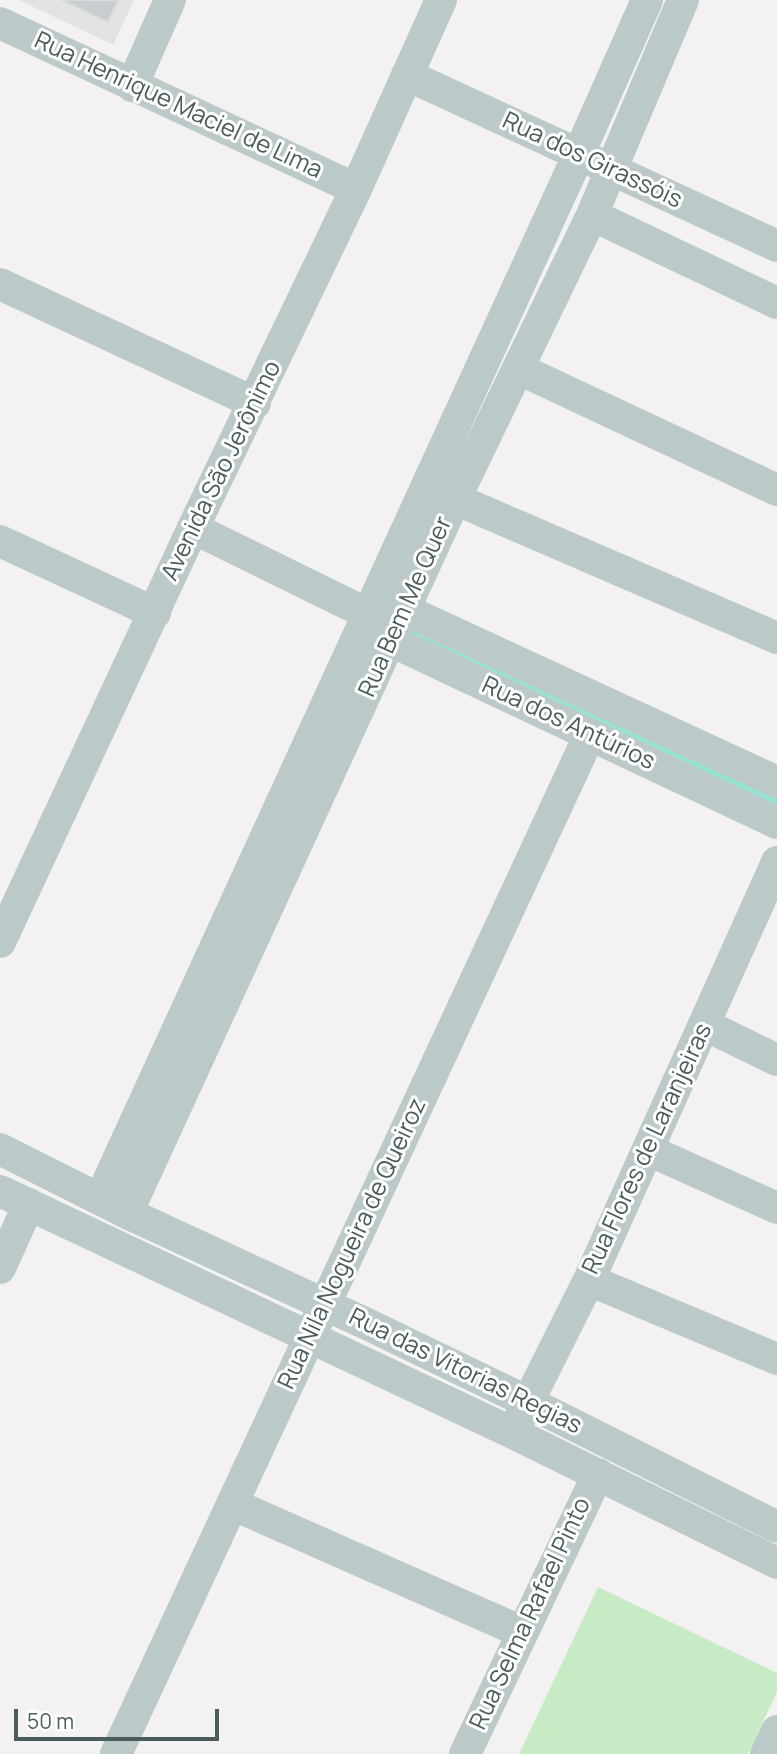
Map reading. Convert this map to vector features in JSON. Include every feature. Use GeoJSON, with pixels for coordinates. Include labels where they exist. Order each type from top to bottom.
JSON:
{"type":"FeatureCollection","features":[{"type":"Feature","properties":{"kind":"street"},"geometry":{"type":"LineString","coordinates":[[132,86],[170,0]]}},
{"type":"Feature","properties":{"kind":"street","name":"Avenida São Jerônimo"},"geometry":{"type":"LineString","coordinates":[[0,942],[193,528],[356,189],[441,0]]}},
{"type":"Feature","properties":{"kind":"street","name":"Rua Bem Me Quer"},"geometry":{"type":"LineString","coordinates":[[114,1206],[368,614],[647,0]]}},
{"type":"Feature","properties":{"kind":"street","name":"Rua Bem Me Quer"},"geometry":{"type":"LineString","coordinates":[[114,1206],[391,641],[455,499],[592,215],[683,0]]}},
{"type":"Feature","properties":{"kind":"street","name":"Rua Henrique Maciel de Lima"},"geometry":{"type":"LineString","coordinates":[[0,23],[356,189]]}},
{"type":"Feature","properties":{"kind":"street","name":"Rua dos Girassóis"},"geometry":{"type":"LineString","coordinates":[[407,75],[777,246]]}},
{"type":"Feature","properties":{"kind":"street"},"geometry":{"type":"LineString","coordinates":[[592,215],[777,303]]}},
{"type":"Feature","properties":{"kind":"street"},"geometry":{"type":"LineString","coordinates":[[0,284],[255,403]]}},
{"type":"Feature","properties":{"kind":"street"},"geometry":{"type":"LineString","coordinates":[[519,369],[777,490]]}},
{"type":"Feature","properties":{"kind":"street"},"geometry":{"type":"LineString","coordinates":[[455,499],[777,638]]}},
{"type":"Feature","properties":{"kind":"street","name":"Rua dos Antúrios"},"geometry":{"type":"LineString","coordinates":[[193,528],[368,614],[391,641],[777,822]]}},
{"type":"Feature","properties":{"kind":"street"},"geometry":{"type":"LineString","coordinates":[[0,541],[155,612]]}},
{"type":"Feature","properties":{"kind":"street"},"geometry":{"type":"LineString","coordinates":[[368,614],[405,610]]}},
{"type":"Feature","properties":{"kind":"street","name":"Rua dos Antúrios"},"geometry":{"type":"LineString","coordinates":[[405,610],[777,782]]}},
{"type":"Feature","properties":{"kind":"street","name":"Rua Nila Nogueira de Queiroz"},"geometry":{"type":"LineString","coordinates":[[116,1754],[590,734]]}},
{"type":"Feature","properties":{"kind":"street","name":"Rua Flores de Laranjeiras"},"geometry":{"type":"LineString","coordinates":[[513,1433],[589,1280],[777,862]]}},
{"type":"Feature","properties":{"kind":"street"},"geometry":{"type":"LineString","coordinates":[[705,1025],[777,1060]]}},
{"type":"Feature","properties":{"kind":"street","name":"Rua das Vitorias Regias"},"geometry":{"type":"LineString","coordinates":[[0,1149],[114,1206],[528,1402],[777,1527]]}},
{"type":"Feature","properties":{"kind":"street"},"geometry":{"type":"LineString","coordinates":[[648,1150],[777,1208]]}},
{"type":"Feature","properties":{"kind":"street","name":"Rua das Vitorias Regias"},"geometry":{"type":"LineString","coordinates":[[0,1191],[513,1433],[777,1563]]}},
{"type":"Feature","properties":{"kind":"street"},"geometry":{"type":"LineString","coordinates":[[0,1268],[29,1204]]}},
{"type":"Feature","properties":{"kind":"street"},"geometry":{"type":"LineString","coordinates":[[589,1280],[777,1359]]}},
{"type":"Feature","properties":{"kind":"street","name":"Rua Selma Rafael Pinto"},"geometry":{"type":"LineString","coordinates":[[465,1754],[598,1474]]}},
{"type":"Feature","properties":{"kind":"street"},"geometry":{"type":"LineString","coordinates":[[232,1504],[522,1632]]}},
{"type":"Feature","properties":{"kind":"street"},"geometry":{"type":"LineString","coordinates":[[766,1754],[777,1731]]}},
{"type":"Feature","properties":{"kind":"shaded area"},"geometry":{"type":"Polygon","coordinates":[[[19,0],[134,0],[113,45],[19,0]]]}},
{"type":"Feature","properties":{"kind":"green space"},"geometry":{"type":"Polygon","coordinates":[[[598,1587],[777,1673],[777,1692],[748,1754],[519,1754],[598,1587]]]}},
{"type":"Feature","properties":{"kind":"building"},"geometry":{"type":"Polygon","coordinates":[[[62,0],[118,0],[108,22],[62,0]]]}},
{"type":"Feature","properties":{"kind":"waterway"},"geometry":{"type":"LineString","coordinates":[[423,636],[777,803]]}}]}
